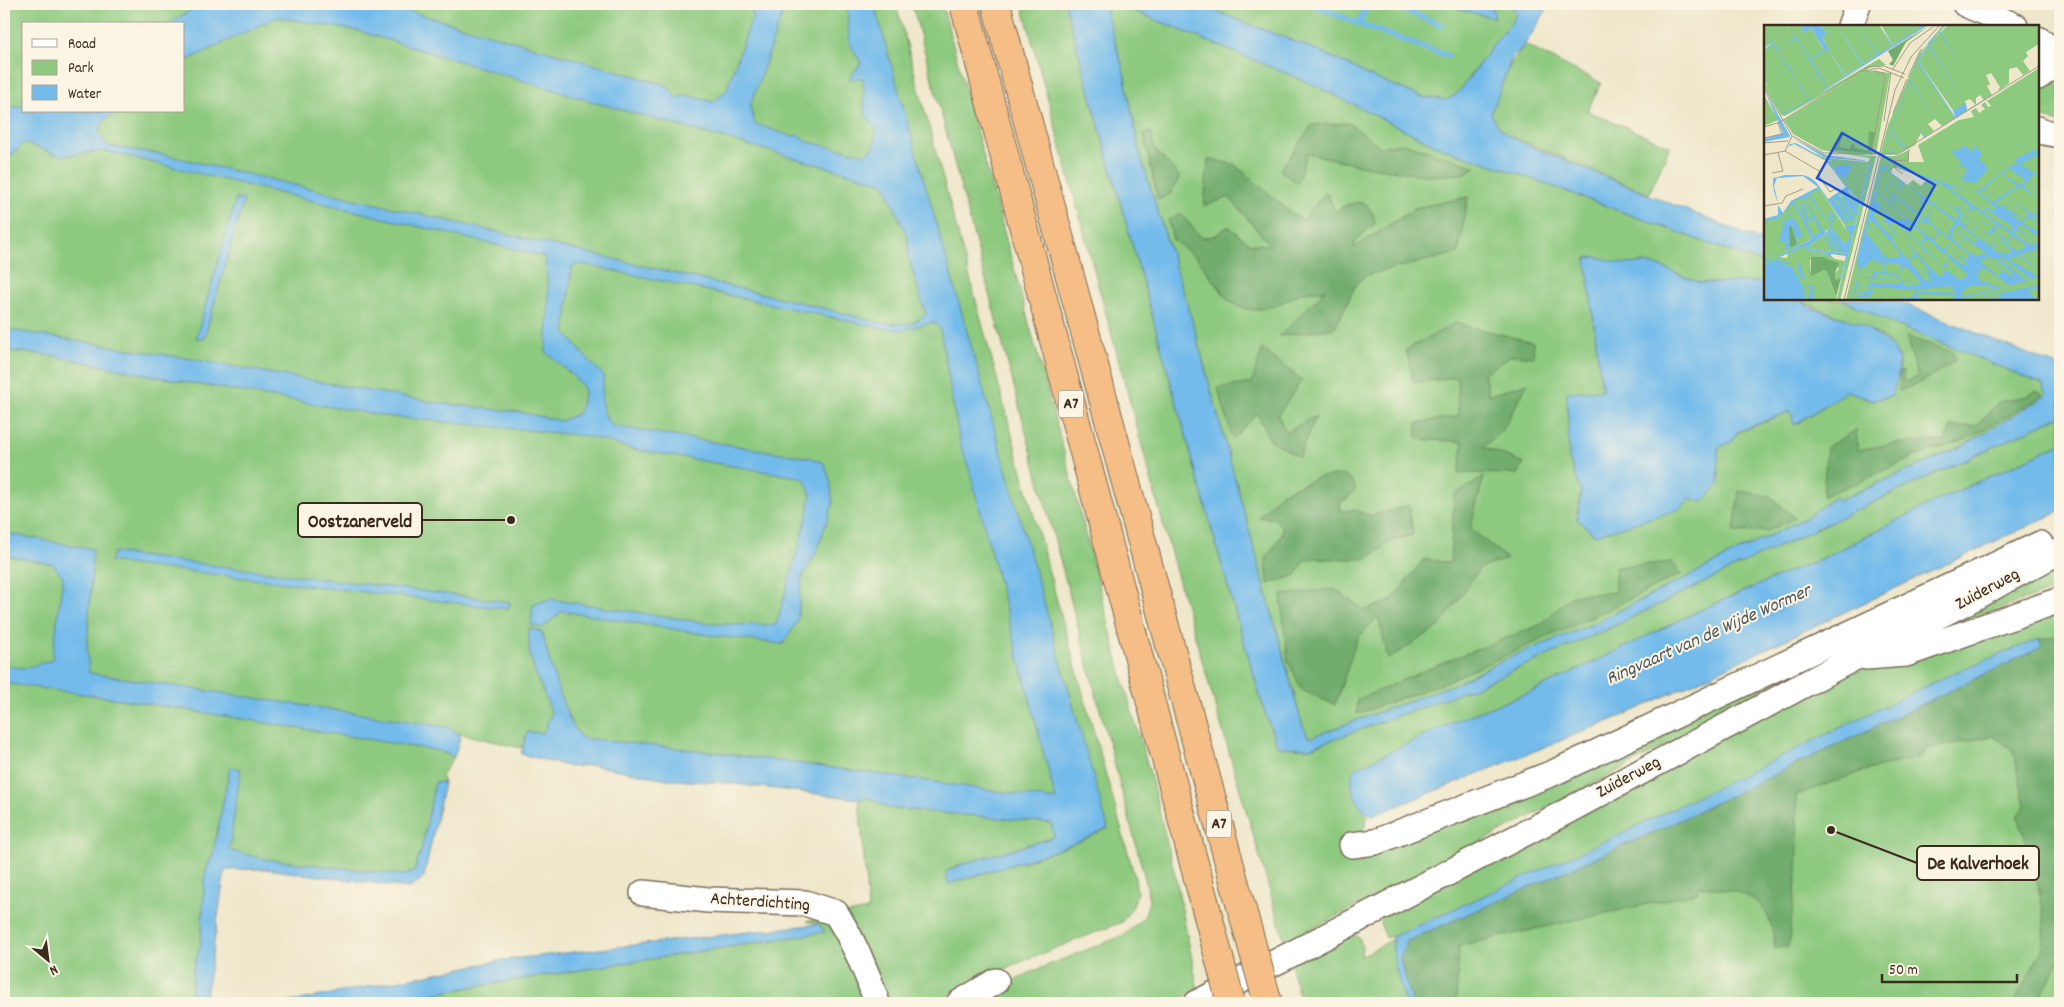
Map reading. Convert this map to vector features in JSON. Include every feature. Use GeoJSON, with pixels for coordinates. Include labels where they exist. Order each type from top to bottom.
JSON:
{"type":"FeatureCollection","features":[{"type":"Feature","properties":{"kind":"highway","name":"A7"},"geometry":{"type":"LineString","coordinates":[[964,4],[1232,1003]]}},
{"type":"Feature","properties":{"kind":"highway","name":"A7"},"geometry":{"type":"LineString","coordinates":[[996,4],[1268,1003]]}},
{"type":"Feature","properties":{"kind":"street"},"geometry":{"type":"LineString","coordinates":[[1850,25],[1858,4]]}},
{"type":"Feature","properties":{"kind":"street"},"geometry":{"type":"LineString","coordinates":[[1965,4],[2013,25]]}},
{"type":"Feature","properties":{"kind":"street"},"geometry":{"type":"LineString","coordinates":[[2039,40],[2060,62],[2039,76]]}},
{"type":"Feature","properties":{"kind":"street"},"geometry":{"type":"LineString","coordinates":[[2039,130],[2060,135]]}},
{"type":"Feature","properties":{"kind":"street","name":"Zuiderweg"},"geometry":{"type":"LineString","coordinates":[[1352,845],[1375,842],[1554,773],[2060,535]]}},
{"type":"Feature","properties":{"kind":"street","name":"Zuiderweg"},"geometry":{"type":"LineString","coordinates":[[1197,1003],[1558,816],[1854,658],[1966,602],[2060,551]]}},
{"type":"Feature","properties":{"kind":"street"},"geometry":{"type":"LineString","coordinates":[[1854,658],[1906,654],[2060,600]]}},
{"type":"Feature","properties":{"kind":"street","name":"Achterdichting"},"geometry":{"type":"LineString","coordinates":[[643,893],[708,900],[805,904],[836,913],[854,943],[877,1003]]}},
{"type":"Feature","properties":{"kind":"street"},"geometry":{"type":"LineString","coordinates":[[959,1003],[996,981]]}},
{"type":"Feature","properties":{"kind":"green space"},"geometry":{"type":"Polygon","coordinates":[[[4,4],[896,4],[1049,572],[1135,878],[1137,892],[1133,906],[1122,922],[1013,965],[945,1003],[384,1003],[471,987],[824,932],[819,924],[807,921],[868,910],[859,799],[870,798],[888,808],[1051,822],[1055,837],[962,864],[946,872],[948,884],[1050,853],[1108,828],[1090,785],[1050,819],[522,745],[521,748],[458,733],[444,753],[454,757],[441,776],[444,783],[441,782],[419,873],[404,875],[224,856],[203,976],[206,996],[204,1003],[4,1003],[4,4]]]}},
{"type":"Feature","properties":{"kind":"green space"},"geometry":{"type":"Polygon","coordinates":[[[912,4],[942,4],[1073,485],[1123,680],[1149,770],[1176,879],[1198,990],[1171,1003],[974,1003],[1031,972],[1124,935],[1144,917],[1149,902],[1147,886],[912,4]]]}},
{"type":"Feature","properties":{"kind":"green space"},"geometry":{"type":"Polygon","coordinates":[[[1022,4],[1065,4],[1232,601],[1265,713],[1278,747],[1310,748],[1473,688],[1608,629],[1792,540],[2060,416],[2060,444],[1934,502],[1823,558],[1711,605],[1536,690],[1460,719],[1352,776],[1357,797],[1368,815],[1358,851],[2034,552],[1597,782],[1285,943],[1175,568],[1022,4]]]}},
{"type":"Feature","properties":{"kind":"green space"},"geometry":{"type":"Polygon","coordinates":[[[1106,4],[1117,4],[1312,84],[1439,147],[1505,169],[1764,264],[1764,282],[1700,283],[1661,267],[1644,263],[1625,264],[1586,258],[1602,390],[1569,458],[1581,491],[1577,519],[1595,535],[1642,520],[1719,484],[1718,448],[1733,441],[1737,433],[1791,411],[1795,425],[1847,391],[1873,400],[1898,377],[1899,362],[1895,350],[1885,340],[1856,323],[1800,300],[1843,300],[1894,324],[2042,384],[2047,395],[1959,448],[1837,501],[1835,497],[1807,517],[1591,625],[1508,658],[1455,684],[1309,738],[1302,724],[1191,317],[1141,158],[1123,68],[1104,6],[1106,4]],[[1234,164],[1205,205],[1229,197],[1271,245],[1250,244],[1228,226],[1215,236],[1174,240],[1197,258],[1229,301],[1240,307],[1303,292],[1326,290],[1281,335],[1335,328],[1356,284],[1366,275],[1458,252],[1468,197],[1415,208],[1354,249],[1359,237],[1370,228],[1374,216],[1362,202],[1346,205],[1335,211],[1327,192],[1303,220],[1291,213],[1234,164]],[[1320,477],[1281,493],[1259,517],[1275,519],[1282,527],[1282,534],[1266,559],[1295,576],[1305,560],[1315,558],[1331,559],[1413,535],[1409,505],[1371,516],[1354,510],[1341,512],[1340,502],[1348,498],[1320,477]]]}},
{"type":"Feature","properties":{"kind":"green space"},"geometry":{"type":"Polygon","coordinates":[[[1198,4],[1512,4],[1516,14],[1512,22],[1458,93],[1447,100],[1422,97],[1367,75],[1311,48],[1198,4]]]}},
{"type":"Feature","properties":{"kind":"green space"},"geometry":{"type":"Polygon","coordinates":[[[1525,45],[1601,83],[1587,111],[1670,146],[1649,194],[1505,134],[1498,127],[1491,113],[1508,69],[1525,45]]]}},
{"type":"Feature","properties":{"kind":"green space"},"geometry":{"type":"Polygon","coordinates":[[[2049,83],[2060,86],[2060,122],[2039,116],[2039,91],[2044,85],[2049,83]]]}},
{"type":"Feature","properties":{"kind":"green space"},"geometry":{"type":"Polygon","coordinates":[[[1349,123],[1380,147],[1403,143],[1476,167],[1463,174],[1432,176],[1363,166],[1307,153],[1297,183],[1280,170],[1312,125],[1349,123]]]}},
{"type":"Feature","properties":{"kind":"green space"},"geometry":{"type":"Polygon","coordinates":[[[1151,131],[1154,148],[1180,177],[1170,194],[1158,200],[1144,135],[1151,131]]]}},
{"type":"Feature","properties":{"kind":"green space"},"geometry":{"type":"Polygon","coordinates":[[[1208,159],[1234,164],[1291,213],[1303,220],[1326,192],[1335,211],[1355,203],[1366,205],[1370,208],[1375,224],[1359,237],[1354,248],[1415,208],[1468,197],[1458,253],[1366,275],[1356,284],[1335,328],[1280,336],[1325,290],[1303,292],[1275,306],[1253,310],[1240,307],[1229,301],[1197,258],[1173,240],[1168,220],[1181,214],[1202,238],[1215,236],[1228,226],[1250,244],[1270,245],[1229,197],[1204,206],[1208,159]]]}},
{"type":"Feature","properties":{"kind":"green space"},"geometry":{"type":"Polygon","coordinates":[[[1455,323],[1533,342],[1534,357],[1512,355],[1484,373],[1489,395],[1528,383],[1502,431],[1483,447],[1524,463],[1519,474],[1459,473],[1463,442],[1417,439],[1417,423],[1458,416],[1457,377],[1414,383],[1406,350],[1455,323]]]}},
{"type":"Feature","properties":{"kind":"green space"},"geometry":{"type":"Polygon","coordinates":[[[1906,336],[1952,352],[1956,360],[1920,383],[1899,391],[1900,371],[1903,372],[1903,382],[1918,377],[1906,336]]]}},
{"type":"Feature","properties":{"kind":"green space"},"geometry":{"type":"Polygon","coordinates":[[[1262,349],[1302,380],[1278,415],[1286,432],[1316,416],[1299,457],[1270,440],[1257,413],[1233,439],[1218,388],[1252,383],[1262,349]]]}},
{"type":"Feature","properties":{"kind":"green space"},"geometry":{"type":"Polygon","coordinates":[[[2036,391],[2044,395],[1965,440],[1916,456],[1823,496],[1827,447],[1856,430],[1858,450],[1898,443],[1945,441],[1952,426],[1977,426],[1998,402],[2028,396],[2036,391]]]}},
{"type":"Feature","properties":{"kind":"green space"},"geometry":{"type":"Polygon","coordinates":[[[1343,475],[1352,481],[1356,489],[1348,498],[1340,502],[1341,511],[1354,510],[1371,516],[1409,505],[1413,535],[1397,538],[1366,559],[1315,558],[1305,560],[1295,576],[1268,584],[1266,559],[1282,534],[1282,527],[1274,519],[1259,517],[1281,493],[1320,477],[1343,475]]]}},
{"type":"Feature","properties":{"kind":"green space"},"geometry":{"type":"Polygon","coordinates":[[[1484,477],[1470,528],[1507,559],[1480,568],[1440,626],[1388,659],[1378,616],[1357,639],[1335,705],[1302,690],[1288,661],[1281,595],[1334,589],[1365,610],[1392,600],[1424,559],[1450,563],[1454,495],[1484,477]]]}},
{"type":"Feature","properties":{"kind":"green space"},"geometry":{"type":"Polygon","coordinates":[[[1739,491],[1770,496],[1795,518],[1767,531],[1734,532],[1739,491]]]}},
{"type":"Feature","properties":{"kind":"green space"},"geometry":{"type":"Polygon","coordinates":[[[2060,558],[2060,588],[1903,641],[2060,558]]]}},
{"type":"Feature","properties":{"kind":"green space"},"geometry":{"type":"Polygon","coordinates":[[[1672,562],[1682,574],[1573,626],[1438,685],[1357,714],[1357,700],[1449,660],[1540,625],[1573,595],[1615,592],[1615,567],[1672,562]]]}},
{"type":"Feature","properties":{"kind":"green space"},"geometry":{"type":"Polygon","coordinates":[[[2060,607],[2060,1003],[1301,1003],[1290,963],[1350,933],[1359,937],[1362,947],[1361,956],[1411,930],[1386,938],[1380,923],[1381,915],[1824,680],[2011,628],[2060,607]]]}},
{"type":"Feature","properties":{"kind":"green space"},"geometry":{"type":"Polygon","coordinates":[[[2056,636],[2060,656],[2060,959],[2037,1003],[2014,1003],[2042,950],[2044,920],[2038,883],[2018,816],[2025,806],[2014,754],[2010,748],[1993,736],[1926,749],[1923,756],[1863,771],[1796,795],[1797,873],[1788,947],[1775,948],[1773,931],[1768,917],[1762,907],[1753,899],[1731,890],[1700,886],[1697,893],[1459,946],[1456,1003],[1412,1003],[1400,958],[1407,941],[1663,828],[2042,647],[2039,639],[2056,636]]]}},
{"type":"Feature","properties":{"kind":"water"},"geometry":{"type":"Polygon","coordinates":[[[201,4],[384,4],[666,85],[677,98],[687,95],[713,102],[726,91],[753,15],[749,4],[786,4],[750,106],[755,124],[791,136],[799,135],[808,142],[864,154],[874,148],[876,128],[865,115],[863,78],[849,79],[861,63],[849,42],[847,4],[874,4],[1108,828],[1049,853],[948,884],[946,872],[963,864],[1054,837],[1051,823],[888,808],[870,798],[859,799],[726,783],[672,780],[592,765],[571,767],[521,754],[527,732],[543,733],[552,713],[536,675],[529,652],[529,628],[542,632],[563,704],[575,730],[582,738],[721,753],[1056,800],[970,472],[960,443],[940,329],[933,322],[903,330],[882,328],[582,264],[572,267],[565,332],[604,376],[603,409],[613,426],[811,458],[824,463],[830,480],[833,504],[816,553],[802,577],[797,622],[783,644],[708,635],[562,611],[543,628],[531,625],[533,605],[549,599],[714,624],[776,625],[808,514],[811,495],[804,478],[632,449],[587,436],[384,416],[179,381],[54,356],[4,350],[4,329],[197,360],[438,403],[519,412],[561,421],[579,413],[585,389],[546,352],[549,300],[545,257],[105,151],[61,156],[24,143],[4,163],[4,149],[8,139],[4,137],[4,109],[22,106],[22,112],[116,112],[103,121],[99,134],[108,146],[161,154],[807,304],[880,323],[910,324],[926,315],[908,256],[908,238],[884,183],[604,105],[358,31],[277,17],[185,62],[185,22],[171,22],[201,4]]]}},
{"type":"Feature","properties":{"kind":"water"},"geometry":{"type":"Polygon","coordinates":[[[1065,4],[1106,4],[1104,6],[1123,68],[1141,158],[1191,317],[1302,724],[1309,738],[1455,684],[1508,658],[1591,625],[1807,517],[1835,497],[1838,501],[1959,448],[2047,395],[2042,384],[1894,324],[1843,300],[1895,300],[2060,367],[2060,416],[1792,540],[1608,629],[1473,688],[1310,748],[1278,747],[1265,713],[1065,4]]]}},
{"type":"Feature","properties":{"kind":"water"},"geometry":{"type":"Polygon","coordinates":[[[1117,4],[1198,4],[1311,48],[1367,75],[1422,97],[1447,100],[1458,93],[1512,22],[1516,14],[1512,4],[1550,4],[1525,45],[1512,58],[1491,113],[1498,126],[1507,134],[1530,146],[1764,242],[1764,264],[1505,169],[1439,147],[1312,84],[1117,4]]]}},
{"type":"Feature","properties":{"kind":"water"},"geometry":{"type":"Polygon","coordinates":[[[1446,4],[1487,4],[1492,6],[1495,18],[1461,10],[1446,4]]]}},
{"type":"Feature","properties":{"kind":"water"},"geometry":{"type":"Polygon","coordinates":[[[236,199],[244,200],[204,339],[196,338],[236,199]]]}},
{"type":"Feature","properties":{"kind":"water"},"geometry":{"type":"Polygon","coordinates":[[[1597,257],[1625,264],[1644,263],[1661,267],[1700,283],[1764,282],[1764,300],[1800,300],[1810,307],[1862,324],[1894,348],[1899,361],[1898,377],[1892,396],[1874,400],[1847,391],[1794,425],[1791,411],[1737,432],[1733,441],[1718,448],[1719,484],[1703,502],[1689,498],[1680,509],[1595,535],[1577,519],[1581,491],[1569,458],[1567,392],[1602,390],[1586,258],[1597,257]]]}},
{"type":"Feature","properties":{"kind":"water","name":"Ringvaart van de Wijde Wormer"},"geometry":{"type":"Polygon","coordinates":[[[2060,444],[2060,511],[1627,714],[1375,815],[1370,814],[1360,806],[1352,787],[1352,775],[1356,768],[1460,719],[1536,690],[1711,605],[1823,558],[1934,502],[2060,444]]]}},
{"type":"Feature","properties":{"kind":"water"},"geometry":{"type":"Polygon","coordinates":[[[4,533],[93,549],[87,650],[89,673],[447,727],[461,735],[454,757],[439,751],[119,699],[4,683],[4,666],[24,668],[52,660],[63,577],[52,564],[4,555],[4,533]]]}},
{"type":"Feature","properties":{"kind":"water"},"geometry":{"type":"Polygon","coordinates":[[[114,552],[510,602],[508,609],[134,565],[110,561],[114,552]]]}},
{"type":"Feature","properties":{"kind":"water"},"geometry":{"type":"Polygon","coordinates":[[[2039,639],[2042,647],[1663,828],[1407,941],[1400,958],[1412,1003],[1405,1003],[1395,966],[1392,937],[1629,830],[1955,672],[2039,639]]]}},
{"type":"Feature","properties":{"kind":"water"},"geometry":{"type":"Polygon","coordinates":[[[230,767],[241,769],[229,850],[264,859],[404,875],[414,872],[422,847],[435,782],[444,783],[424,877],[410,888],[266,869],[225,870],[206,996],[191,996],[193,969],[200,948],[205,873],[213,853],[230,767]]]}},
{"type":"Feature","properties":{"kind":"water"},"geometry":{"type":"Polygon","coordinates":[[[819,924],[825,932],[471,987],[384,1003],[285,1003],[503,960],[819,924]]]}},
{"type":"Feature","properties":{"kind":"waterway"},"geometry":{"type":"LineString","coordinates":[[1311,4],[1359,24],[1448,56]]}},
{"type":"Feature","properties":{"kind":"waterway"},"geometry":{"type":"LineString","coordinates":[[1359,24],[1367,4]]}},
{"type":"Feature","properties":{"kind":"waterway"},"geometry":{"type":"LineString","coordinates":[[1388,4],[1442,25]]}},
{"type":"Feature","properties":{"kind":"place","name":"Oostzanerveld"},"geometry":{"type":"Point","coordinates":[511,520]}},
{"type":"Feature","properties":{"kind":"place","name":"De Kalverhoek"},"geometry":{"type":"Point","coordinates":[1831,830]}}]}
